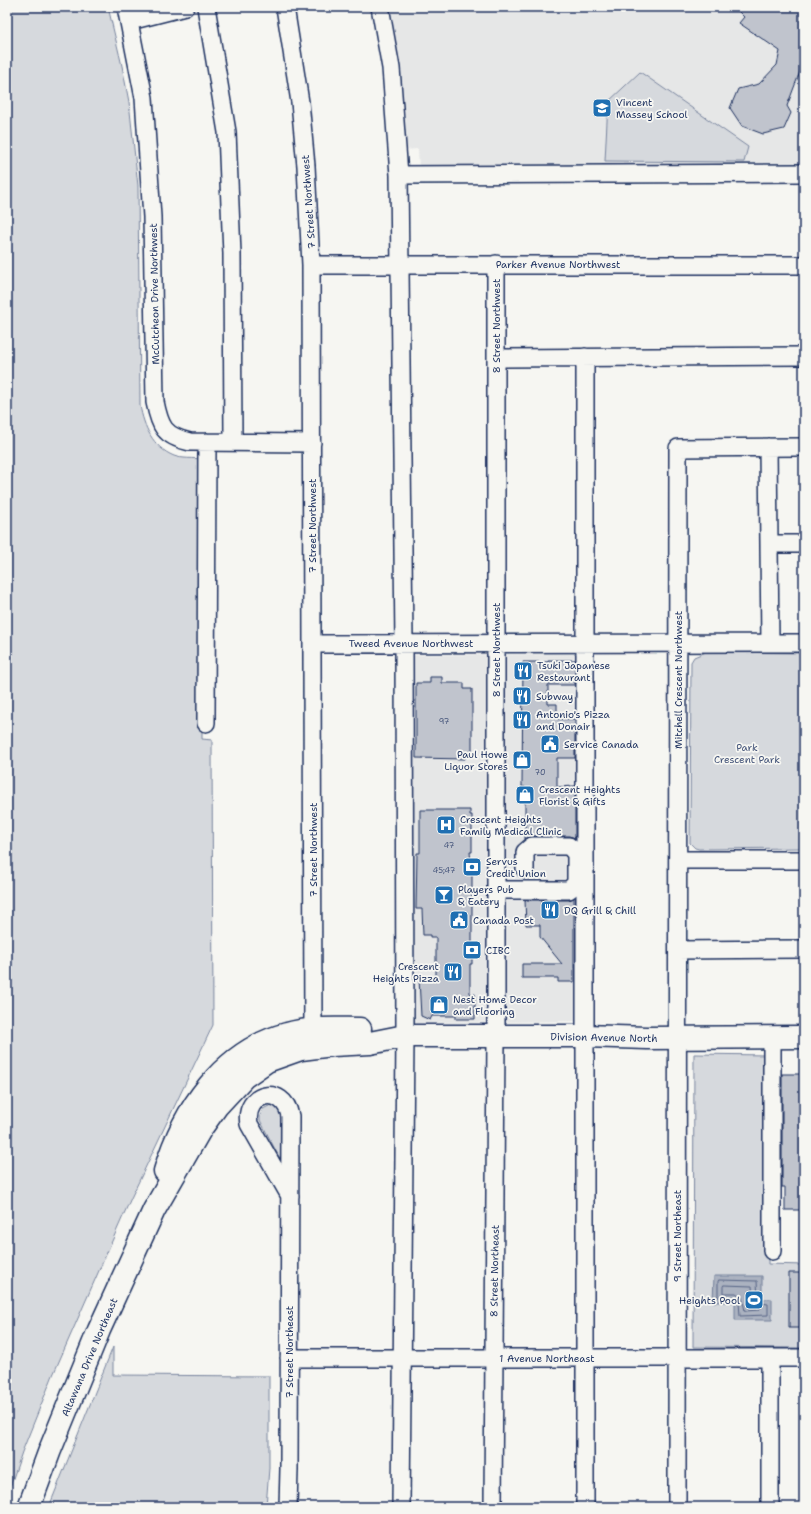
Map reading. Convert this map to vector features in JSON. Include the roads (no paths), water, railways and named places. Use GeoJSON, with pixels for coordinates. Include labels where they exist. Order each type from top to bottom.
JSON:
{"type":"FeatureCollection","features":[{"type":"Feature","properties":{"kind":"main road","name":"Division Avenue North"},"geometry":{"type":"LineString","coordinates":[[276,1047],[287,1034],[313,1038],[367,1029],[405,1036],[585,1036],[678,1038],[804,1037]]}},
{"type":"Feature","properties":{"kind":"main road","name":"Altawana Drive Northeast"},"geometry":{"type":"LineString","coordinates":[[29,1507],[50,1450],[99,1330],[154,1210],[169,1158],[178,1135],[188,1116],[210,1084],[237,1058],[254,1048],[276,1047]]}},
{"type":"Feature","properties":{"kind":"street"},"geometry":{"type":"LineString","coordinates":[[128,14],[185,7]]}},
{"type":"Feature","properties":{"kind":"street"},"geometry":{"type":"LineString","coordinates":[[206,7],[227,132],[232,254],[233,442]]}},
{"type":"Feature","properties":{"kind":"street","name":"7 Street Northwest"},"geometry":{"type":"LineString","coordinates":[[285,7],[300,102],[306,166],[312,265],[313,1038]]}},
{"type":"Feature","properties":{"kind":"street"},"geometry":{"type":"LineString","coordinates":[[380,7],[391,68],[400,175],[404,644],[405,1036],[401,1507]]}},
{"type":"Feature","properties":{"kind":"street","name":"McCutcheon Drive Northwest"},"geometry":{"type":"LineString","coordinates":[[128,14],[144,98],[152,209],[155,402],[159,419],[166,432],[177,439],[190,442],[312,443]]}},
{"type":"Feature","properties":{"kind":"street"},"geometry":{"type":"LineString","coordinates":[[400,175],[804,173]]}},
{"type":"Feature","properties":{"kind":"street","name":"8 Street Northwest"},"geometry":{"type":"LineString","coordinates":[[496,264],[496,1036]]}},
{"type":"Feature","properties":{"kind":"street","name":"Parker Avenue Northwest"},"geometry":{"type":"LineString","coordinates":[[312,265],[804,265]]}},
{"type":"Feature","properties":{"kind":"street"},"geometry":{"type":"LineString","coordinates":[[496,358],[804,356]]}},
{"type":"Feature","properties":{"kind":"street"},"geometry":{"type":"LineString","coordinates":[[585,357],[585,1507]]}},
{"type":"Feature","properties":{"kind":"street"},"geometry":{"type":"LineString","coordinates":[[206,723],[207,442]]}},
{"type":"Feature","properties":{"kind":"street"},"geometry":{"type":"LineString","coordinates":[[768,447],[770,643]]}},
{"type":"Feature","properties":{"kind":"street","name":"Mitchell Crescent Northwest"},"geometry":{"type":"LineString","coordinates":[[678,1038],[678,448],[804,447]]}},
{"type":"Feature","properties":{"kind":"street"},"geometry":{"type":"LineString","coordinates":[[769,544],[804,544]]}},
{"type":"Feature","properties":{"kind":"street","name":"Tweed Avenue Northwest"},"geometry":{"type":"LineString","coordinates":[[312,644],[678,642],[804,643]]}},
{"type":"Feature","properties":{"kind":"street"},"geometry":{"type":"LineString","coordinates":[[496,890],[569,890],[576,883],[576,854],[569,846],[532,846],[525,852],[525,869]]}},
{"type":"Feature","properties":{"kind":"street"},"geometry":{"type":"LineString","coordinates":[[678,860],[804,860]]}},
{"type":"Feature","properties":{"kind":"street"},"geometry":{"type":"LineString","coordinates":[[678,950],[804,949]]}},
{"type":"Feature","properties":{"kind":"street","name":"8 Street Northeast"},"geometry":{"type":"LineString","coordinates":[[493,1507],[496,1036]]}},
{"type":"Feature","properties":{"kind":"street"},"geometry":{"type":"LineString","coordinates":[[772,1037],[772,1251]]}},
{"type":"Feature","properties":{"kind":"street","name":"9 Street Northeast"},"geometry":{"type":"LineString","coordinates":[[677,1507],[678,1038]]}},
{"type":"Feature","properties":{"kind":"street","name":"7 Street Northeast"},"geometry":{"type":"LineString","coordinates":[[288,1507],[290,1358],[290,1196],[290,1116],[289,1109],[280,1099],[274,1096],[261,1097],[255,1100],[248,1111],[248,1124],[290,1196]]}},
{"type":"Feature","properties":{"kind":"street","name":"1 Avenue Northeast"},"geometry":{"type":"LineString","coordinates":[[290,1358],[804,1358]]}},
{"type":"Feature","properties":{"kind":"street"},"geometry":{"type":"LineString","coordinates":[[770,1358],[770,1507]]}},
{"type":"Feature","properties":{"kind":"water"},"geometry":{"type":"Polygon","coordinates":[[[714,1276],[762,1276],[762,1299],[772,1299],[772,1320],[735,1320],[735,1302],[713,1302],[714,1276]]]}},
{"type":"Feature","properties":{"kind":"place","name":"Vincent Massey School"},"geometry":{"type":"Point","coordinates":[602,108]}},
{"type":"Feature","properties":{"kind":"place","name":"Tsuki Japanese Restaurant"},"geometry":{"type":"Point","coordinates":[523,671]}},
{"type":"Feature","properties":{"kind":"place","name":"Subway"},"geometry":{"type":"Point","coordinates":[522,696]}},
{"type":"Feature","properties":{"kind":"place","name":"Antonio's Pizza and Donair"},"geometry":{"type":"Point","coordinates":[522,720]}},
{"type":"Feature","properties":{"kind":"place","name":"Service Canada"},"geometry":{"type":"Point","coordinates":[550,744]}},
{"type":"Feature","properties":{"kind":"place","name":"Paul Howe Liquor Stores"},"geometry":{"type":"Point","coordinates":[522,760]}},
{"type":"Feature","properties":{"kind":"place","name":"Crescent Heights Florist & Gifts"},"geometry":{"type":"Point","coordinates":[525,795]}},
{"type":"Feature","properties":{"kind":"place","name":"Crescent Heights Family Medical Clinic"},"geometry":{"type":"Point","coordinates":[446,825]}},
{"type":"Feature","properties":{"kind":"place","name":"Servus Credit Union"},"geometry":{"type":"Point","coordinates":[472,867]}},
{"type":"Feature","properties":{"kind":"place","name":"Players Pub & Eatery"},"geometry":{"type":"Point","coordinates":[444,895]}},
{"type":"Feature","properties":{"kind":"place","name":"DQ Grill & Chill"},"geometry":{"type":"Point","coordinates":[550,910]}},
{"type":"Feature","properties":{"kind":"place","name":"Canada Post"},"geometry":{"type":"Point","coordinates":[459,920]}},
{"type":"Feature","properties":{"kind":"place","name":"CIBC"},"geometry":{"type":"Point","coordinates":[472,950]}},
{"type":"Feature","properties":{"kind":"place","name":"Crescent Heights Pizza"},"geometry":{"type":"Point","coordinates":[453,972]}},
{"type":"Feature","properties":{"kind":"place","name":"Nest Home Decor and Flooring"},"geometry":{"type":"Point","coordinates":[439,1005]}},
{"type":"Feature","properties":{"kind":"place","name":"Heights Pool"},"geometry":{"type":"Point","coordinates":[754,1300]}},
{"type":"Feature","properties":{"kind":"park label","name":"Park Crescent Park"},"geometry":{"type":"Point","coordinates":[747,752]}}]}
